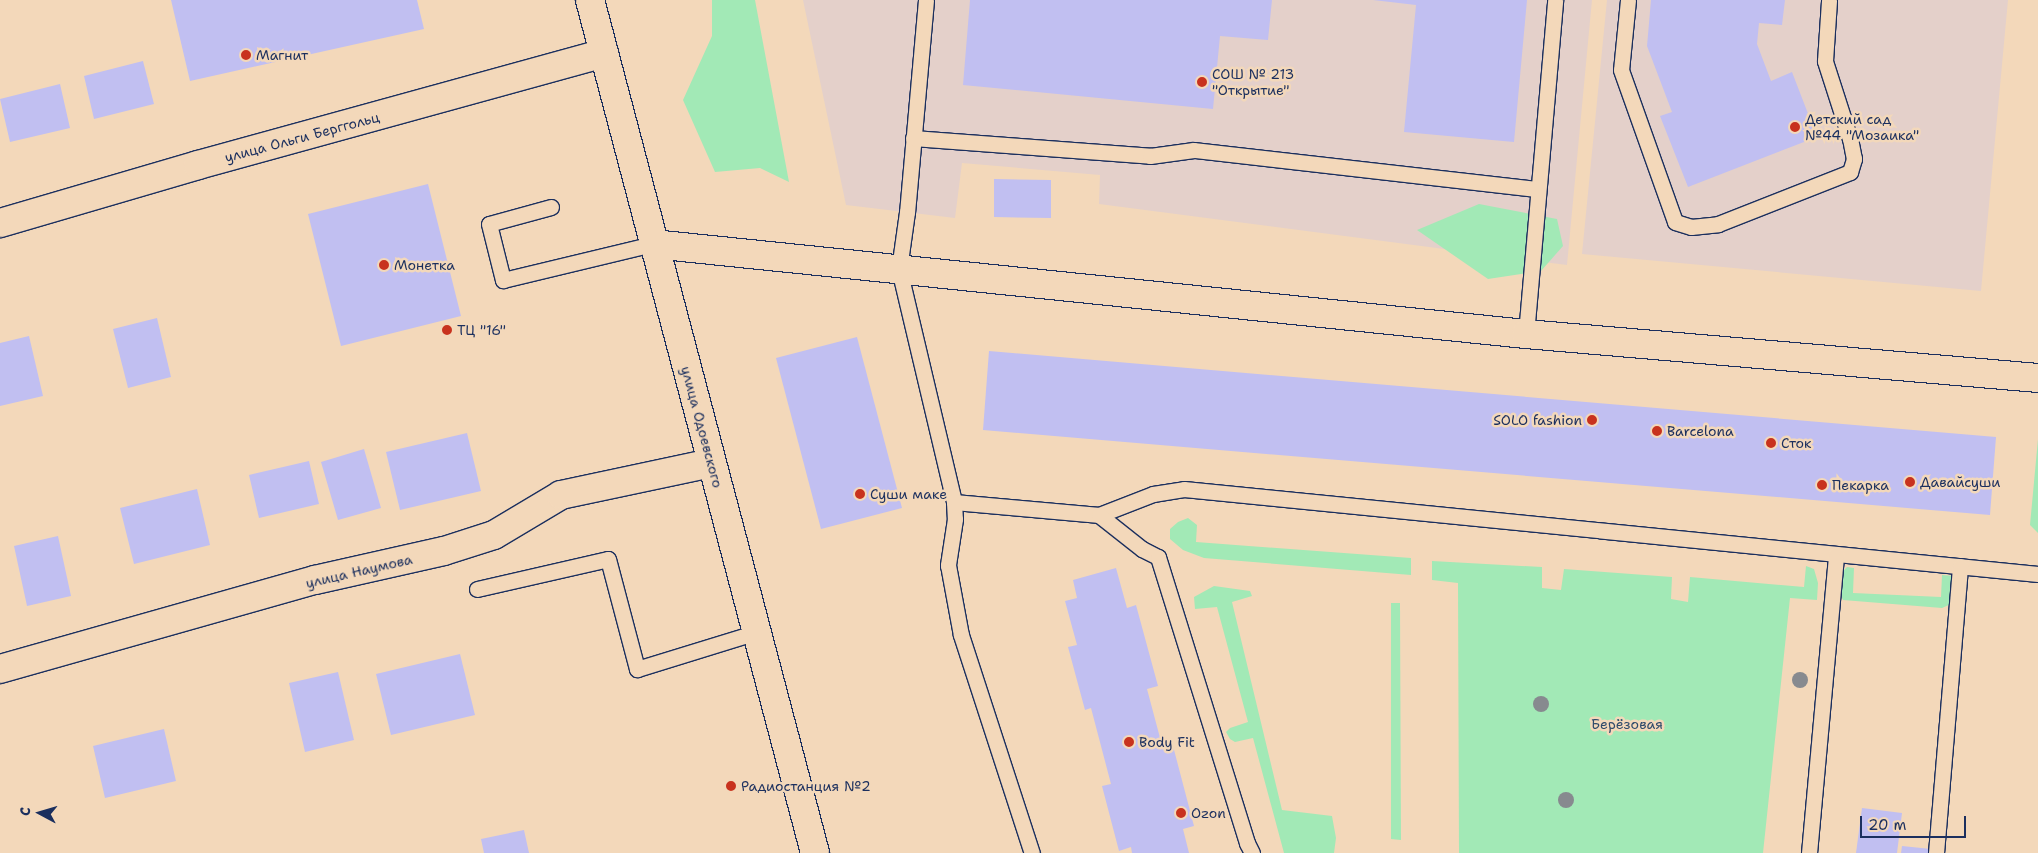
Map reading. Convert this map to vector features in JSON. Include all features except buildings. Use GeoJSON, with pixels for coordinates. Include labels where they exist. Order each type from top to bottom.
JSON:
{"type":"FeatureCollection","features":[{"type":"Feature","properties":{"kind":"street","name":"улица Одоевского"},"geometry":{"type":"LineString","coordinates":[[590,0],[815,853]]}},
{"type":"Feature","properties":{"kind":"street","name":"улица Ольги Берггольц"},"geometry":{"type":"LineString","coordinates":[[0,223],[198,165],[604,53]]}},
{"type":"Feature","properties":{"kind":"street"},"geometry":{"type":"LineString","coordinates":[[653,244],[842,265],[899,269],[1526,334],[2038,378]]}},
{"type":"Feature","properties":{"kind":"street","name":"улица Наумова"},"geometry":{"type":"LineString","coordinates":[[0,669],[315,580],[444,551],[494,535],[561,495],[712,463]]}},
{"type":"Feature","properties":{"kind":"lane"},"geometry":{"type":"LineString","coordinates":[[926,0],[907,212],[899,269],[954,502],[955,519],[948,565],[961,635],[1032,853]]}},
{"type":"Feature","properties":{"kind":"lane"},"geometry":{"type":"LineString","coordinates":[[1526,334],[1555,0]]}},
{"type":"Feature","properties":{"kind":"lane"},"geometry":{"type":"LineString","coordinates":[[1628,0],[1621,70],[1675,222],[1691,227],[1718,224],[1850,172],[1854,159],[1850,139],[1825,61],[1829,0]]}},
{"type":"Feature","properties":{"kind":"lane"},"geometry":{"type":"LineString","coordinates":[[913,138],[1150,156],[1194,150],[1538,189]]}},
{"type":"Feature","properties":{"kind":"lane"},"geometry":{"type":"LineString","coordinates":[[551,207],[488,224],[503,280],[653,244]]}},
{"type":"Feature","properties":{"kind":"lane"},"geometry":{"type":"LineString","coordinates":[[954,502],[1098,515],[1153,494],[1184,490],[2038,574]]}},
{"type":"Feature","properties":{"kind":"lane"},"geometry":{"type":"LineString","coordinates":[[1098,515],[1142,549],[1158,557],[1247,843],[1252,853]]}},
{"type":"Feature","properties":{"kind":"lane"},"geometry":{"type":"LineString","coordinates":[[1809,853],[1836,554]]}},
{"type":"Feature","properties":{"kind":"lane"},"geometry":{"type":"LineString","coordinates":[[477,589],[608,558],[637,669],[757,632]]}},
{"type":"Feature","properties":{"kind":"lane"},"geometry":{"type":"LineString","coordinates":[[1936,853],[1960,566]]}},
{"type":"Feature","properties":{"kind":"shaded area","name":"СОШ № 213 \"Открытие\""},"geometry":{"type":"Polygon","coordinates":[[[803,0],[1592,0],[1567,265],[1099,204],[1100,175],[962,163],[955,218],[846,205],[803,0]]]}},
{"type":"Feature","properties":{"kind":"shaded area","name":"Детский сад №44 \"Мозаика\""},"geometry":{"type":"Polygon","coordinates":[[[1607,0],[2008,0],[1981,291],[1582,254],[1607,0]]]}},
{"type":"Feature","properties":{"kind":"green space"},"geometry":{"type":"Polygon","coordinates":[[[712,0],[755,0],[789,182],[760,168],[715,172],[683,100],[712,36],[712,0]]]}},
{"type":"Feature","properties":{"kind":"green space"},"geometry":{"type":"Polygon","coordinates":[[[1479,204],[1557,219],[1563,246],[1541,271],[1488,279],[1417,230],[1479,204]]]}},
{"type":"Feature","properties":{"kind":"green space"},"geometry":{"type":"Polygon","coordinates":[[[2038,439],[2038,533],[2030,525],[2038,439]]]}},
{"type":"Feature","properties":{"kind":"green space"},"geometry":{"type":"Polygon","coordinates":[[[1188,518],[1197,525],[1196,542],[1411,558],[1411,575],[1204,558],[1183,550],[1170,539],[1170,529],[1178,522],[1188,518]]]}},
{"type":"Feature","properties":{"kind":"green space","name":"Берёзовая"},"geometry":{"type":"Polygon","coordinates":[[[1432,561],[1542,567],[1542,588],[1561,590],[1564,569],[1672,577],[1671,599],[1688,602],[1690,577],[1804,587],[1806,566],[1814,569],[1818,583],[1817,600],[1790,598],[1763,853],[1459,853],[1458,583],[1432,580],[1432,561]]]}},
{"type":"Feature","properties":{"kind":"green space"},"geometry":{"type":"Polygon","coordinates":[[[1847,567],[1854,568],[1853,593],[1941,597],[1942,575],[1955,576],[1951,604],[1942,608],[1843,600],[1839,592],[1841,573],[1847,567]]]}},
{"type":"Feature","properties":{"kind":"green space"},"geometry":{"type":"Polygon","coordinates":[[[1214,586],[1250,591],[1252,596],[1232,602],[1282,810],[1332,816],[1336,838],[1334,853],[1284,853],[1253,738],[1235,742],[1230,739],[1226,732],[1230,728],[1248,722],[1217,607],[1195,609],[1194,597],[1214,586]]]}},
{"type":"Feature","properties":{"kind":"green space"},"geometry":{"type":"Polygon","coordinates":[[[1391,603],[1400,603],[1401,840],[1391,839],[1391,603]]]}},
{"type":"Feature","properties":{"kind":"place","name":"Магнит"},"geometry":{"type":"Point","coordinates":[246,55]}},
{"type":"Feature","properties":{"kind":"place","name":"СОШ № 213 \"Открытие\""},"geometry":{"type":"Point","coordinates":[1202,82]}},
{"type":"Feature","properties":{"kind":"place","name":"Детский сад №44 \"Мозаика\""},"geometry":{"type":"Point","coordinates":[1795,127]}},
{"type":"Feature","properties":{"kind":"place","name":"Монетка"},"geometry":{"type":"Point","coordinates":[384,265]}},
{"type":"Feature","properties":{"kind":"place","name":"ТЦ \"16\""},"geometry":{"type":"Point","coordinates":[447,330]}},
{"type":"Feature","properties":{"kind":"place","name":"SOLO fashion"},"geometry":{"type":"Point","coordinates":[1592,420]}},
{"type":"Feature","properties":{"kind":"place","name":"Barcelona"},"geometry":{"type":"Point","coordinates":[1657,431]}},
{"type":"Feature","properties":{"kind":"place","name":"Сток"},"geometry":{"type":"Point","coordinates":[1771,443]}},
{"type":"Feature","properties":{"kind":"place","name":"Давайсуши"},"geometry":{"type":"Point","coordinates":[1910,482]}},
{"type":"Feature","properties":{"kind":"place","name":"Пекарка"},"geometry":{"type":"Point","coordinates":[1822,485]}},
{"type":"Feature","properties":{"kind":"place","name":"Суши маке"},"geometry":{"type":"Point","coordinates":[860,494]}},
{"type":"Feature","properties":{"kind":"place","name":"Body Fit"},"geometry":{"type":"Point","coordinates":[1129,742]}},
{"type":"Feature","properties":{"kind":"place","name":"Радиостанция №2"},"geometry":{"type":"Point","coordinates":[731,786]}},
{"type":"Feature","properties":{"kind":"place","name":"Ozon"},"geometry":{"type":"Point","coordinates":[1181,813]}}]}
